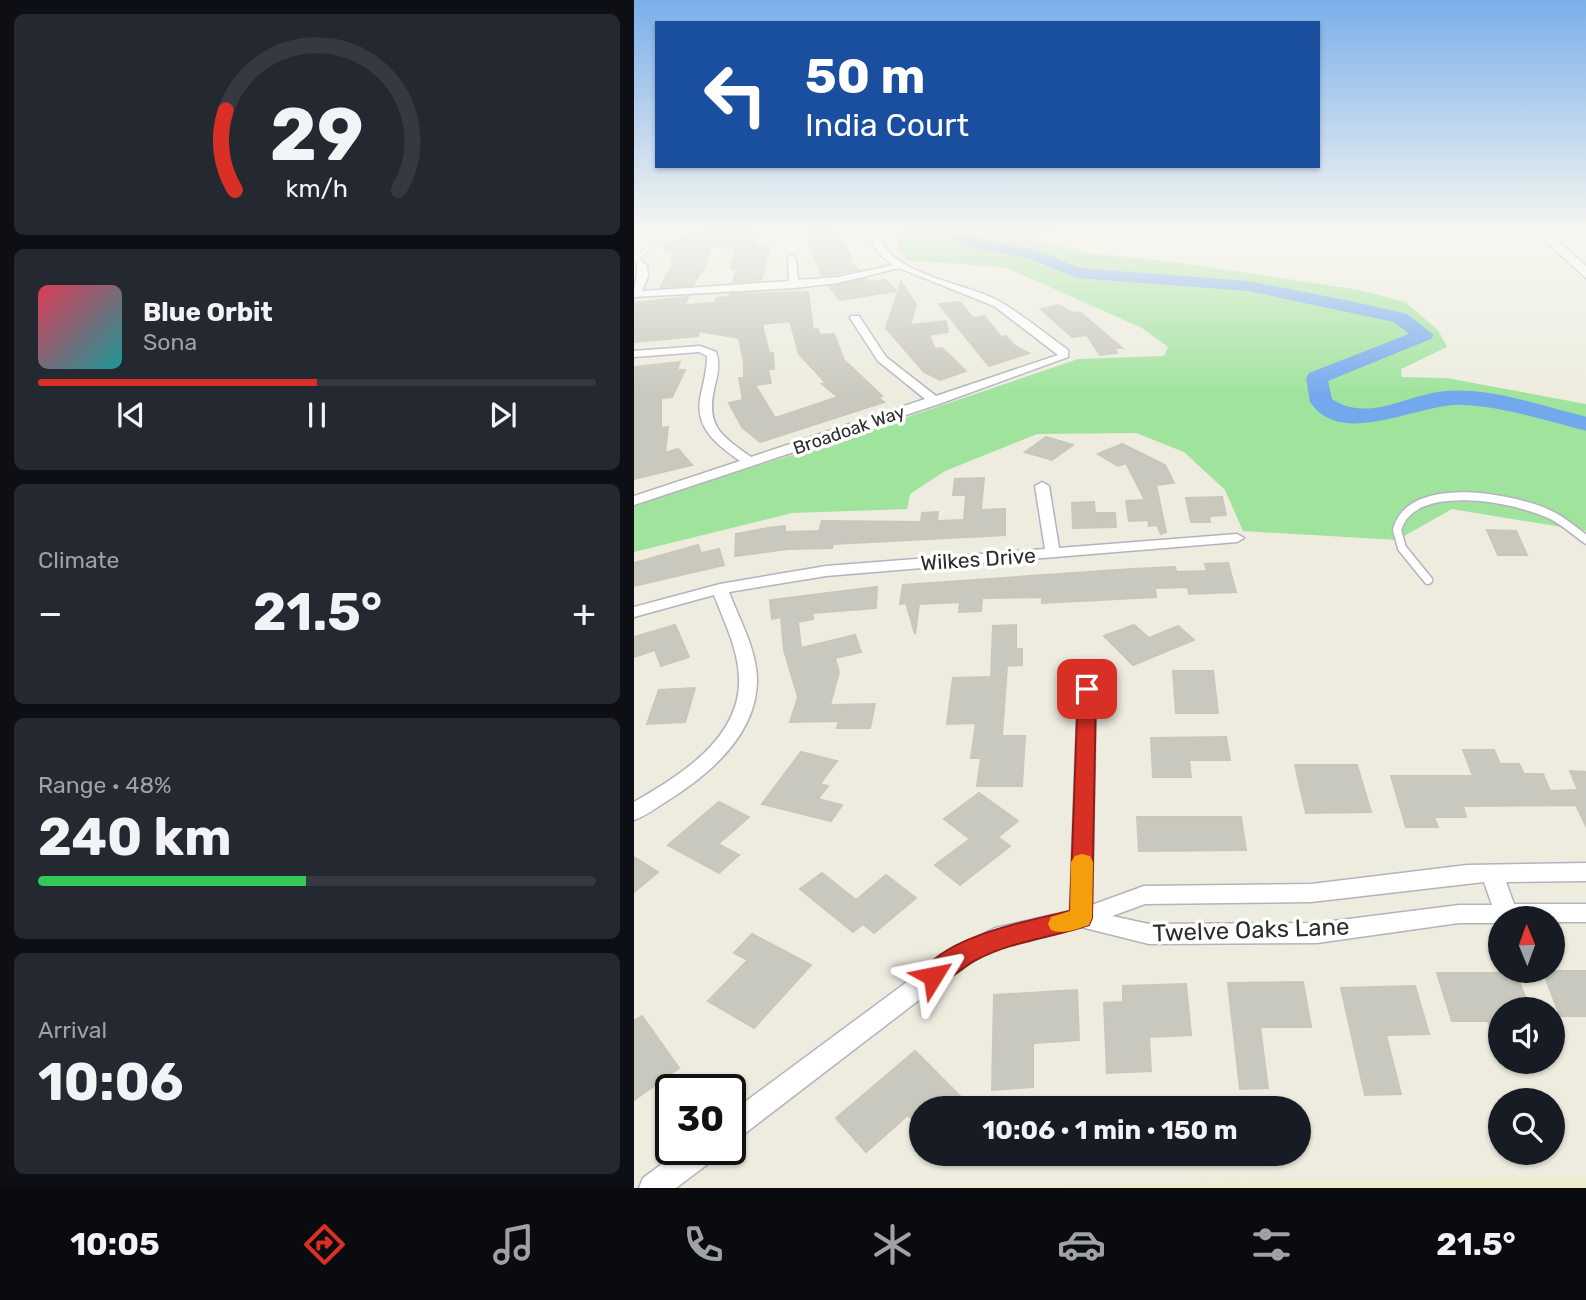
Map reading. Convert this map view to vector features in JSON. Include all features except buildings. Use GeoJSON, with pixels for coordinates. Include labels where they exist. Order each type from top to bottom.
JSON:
{"type":"FeatureCollection","features":[{"type":"Feature","properties":{"kind":"street"},"geometry":{"type":"LineString","coordinates":[[635,294],[799,284]]}},
{"type":"Feature","properties":{"kind":"street","name":"Broadoak Way"},"geometry":{"type":"LineString","coordinates":[[634,501],[1063,357],[1064,352],[990,300],[948,284]]}},
{"type":"Feature","properties":{"kind":"street"},"geometry":{"type":"LineString","coordinates":[[855,317],[882,359],[935,401]]}},
{"type":"Feature","properties":{"kind":"street"},"geometry":{"type":"LineString","coordinates":[[634,354],[708,351],[712,354],[714,370],[705,408],[709,431],[751,463]]}},
{"type":"Feature","properties":{"kind":"street"},"geometry":{"type":"LineString","coordinates":[[1042,486],[1053,554]]}},
{"type":"Feature","properties":{"kind":"street","name":"Wilkes Drive"},"geometry":{"type":"LineString","coordinates":[[634,612],[720,589],[826,571],[1237,538]]}},
{"type":"Feature","properties":{"kind":"street"},"geometry":{"type":"LineString","coordinates":[[634,812],[702,767],[727,740],[738,722],[748,684],[747,670],[720,589]]}},
{"type":"Feature","properties":{"kind":"street"},"geometry":{"type":"LineString","coordinates":[[1081,918],[1087,689]]}},
{"type":"Feature","properties":{"kind":"street","name":"Twelve Oaks Lane"},"geometry":{"type":"LineString","coordinates":[[746,1117],[954,960],[995,938],[1081,918],[1144,895],[1311,893],[1492,874],[1587,872]]}},
{"type":"Feature","properties":{"kind":"street"},"geometry":{"type":"LineString","coordinates":[[1492,874],[1504,906]]}},
{"type":"Feature","properties":{"kind":"street","name":"Twelve Oaks Lane"},"geometry":{"type":"LineString","coordinates":[[1565,913],[1587,913]]}},
{"type":"Feature","properties":{"kind":"street","name":"Twelve Oaks Lane"},"geometry":{"type":"LineString","coordinates":[[1081,918],[1149,934],[1317,933],[1459,914],[1488,914]]}},
{"type":"Feature","properties":{"kind":"street"},"geometry":{"type":"LineString","coordinates":[[653,1188],[683,1165]]}},
{"type":"Feature","properties":{"kind":"lane"},"geometry":{"type":"LineString","coordinates":[[1428,580],[1400,545],[1396,534],[1401,518],[1408,510],[1436,499],[1481,497],[1520,504],[1553,515],[1587,540]]}},
{"type":"Feature","properties":{"kind":"shaded area"},"geometry":{"type":"Polygon","coordinates":[[[1586,1177],[1586,1188],[865,1188],[1586,1177]]]}},
{"type":"Feature","properties":{"kind":"green space"},"geometry":{"type":"Polygon","coordinates":[[[1044,284],[1323,284],[1359,290],[1405,302],[1438,330],[1447,347],[1401,369],[1402,377],[1447,378],[1586,404],[1586,531],[1452,509],[1397,540],[1243,531],[1225,490],[1184,452],[1136,433],[1037,434],[945,471],[910,494],[907,509],[792,513],[634,552],[634,503],[822,446],[1078,359],[1164,356],[1168,347],[1142,328],[1044,284]]]}},
{"type":"Feature","properties":{"kind":"waterway"},"geometry":{"type":"LineString","coordinates":[[1227,284],[1248,286],[1400,318],[1424,335],[1317,378],[1321,402],[1336,412],[1365,417],[1428,401],[1460,398],[1515,406],[1587,424]]}},
{"type":"Feature","properties":{"kind":"slow traffic"},"geometry":{"type":"LineString","coordinates":[[1059,924],[1081,918],[1082,862]]}},
{"type":"Feature","properties":{"kind":"route"},"geometry":{"type":"LineString","coordinates":[[933,976],[954,960],[995,938],[1081,918],[1087,689]]}}]}
